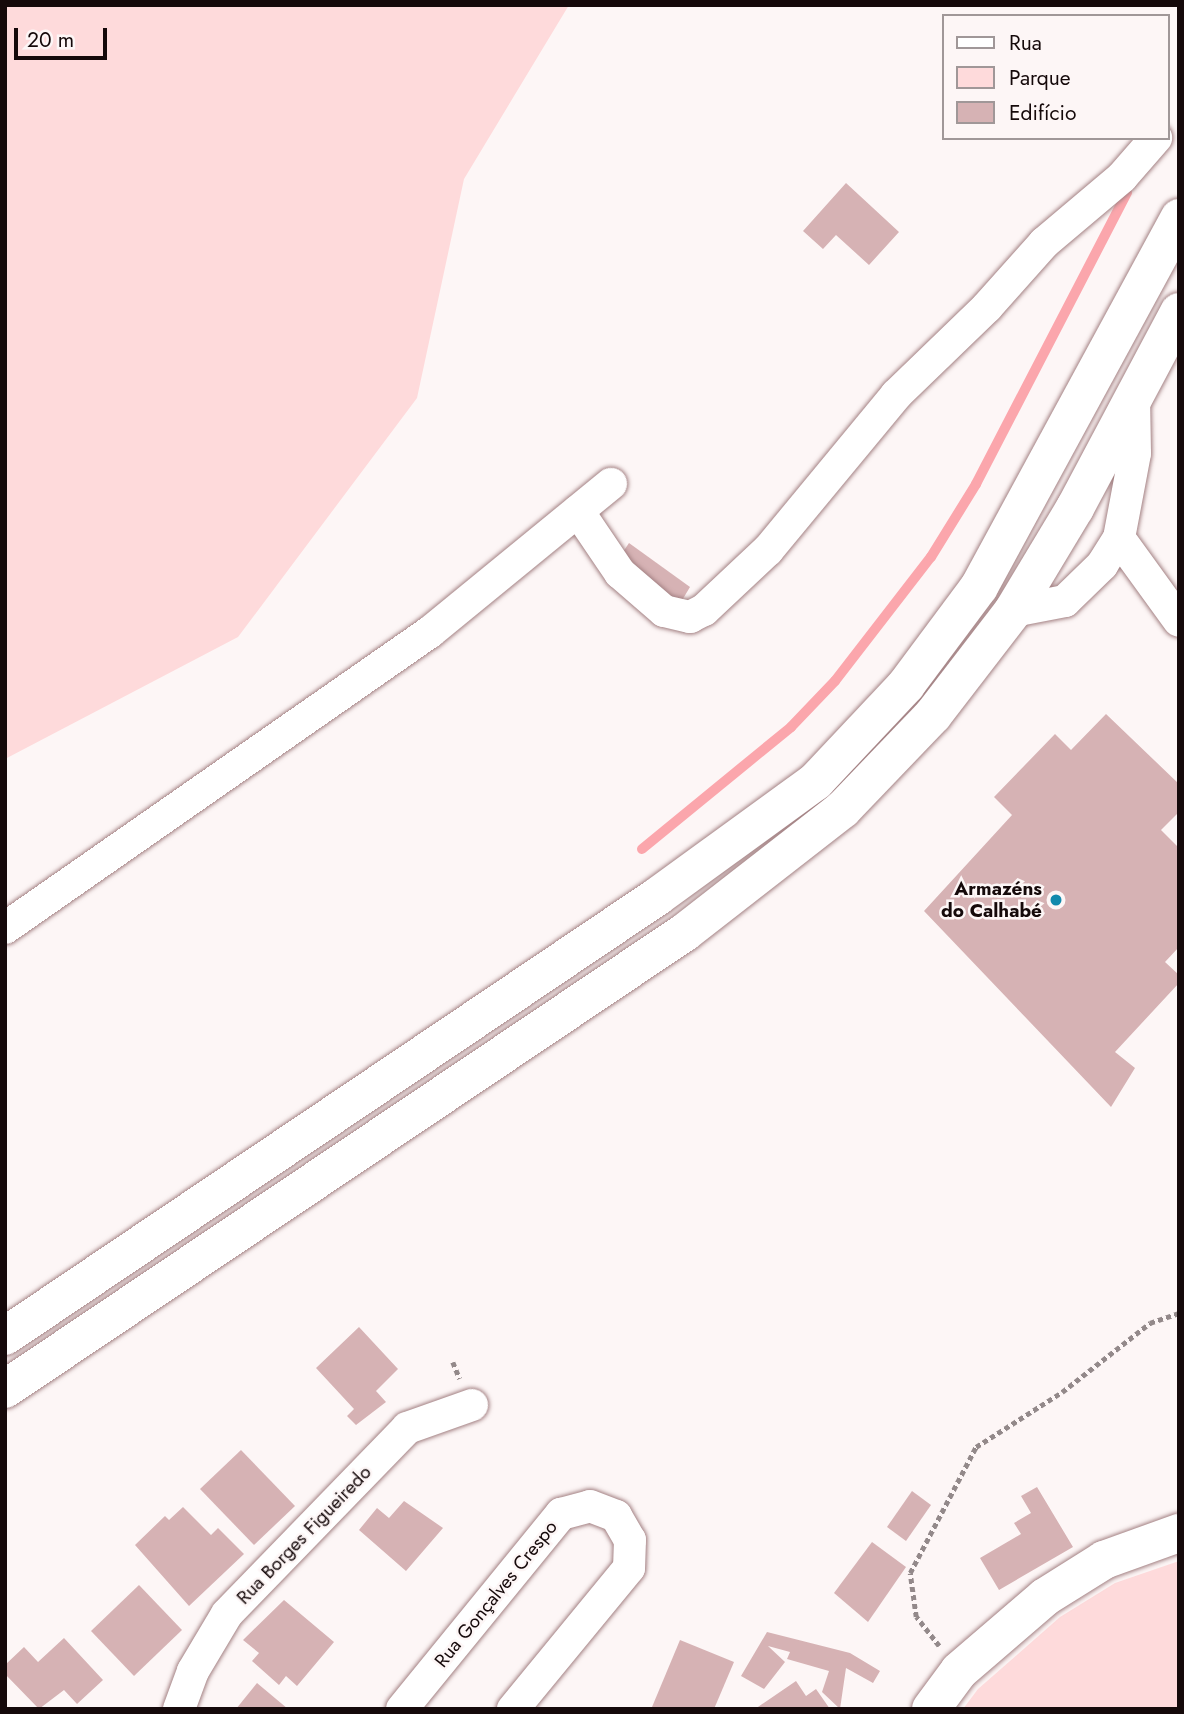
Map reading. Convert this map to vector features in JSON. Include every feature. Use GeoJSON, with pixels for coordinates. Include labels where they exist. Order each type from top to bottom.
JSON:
{"type":"FeatureCollection","features":[{"type":"Feature","properties":{"kind":"main road"},"geometry":{"type":"LineString","coordinates":[[5,1336],[659,896],[816,781],[906,685],[979,587],[1179,218]]}},
{"type":"Feature","properties":{"kind":"main road"},"geometry":{"type":"LineString","coordinates":[[5,1389],[695,924],[843,809],[933,715],[1013,611],[1075,508],[1179,312]]}},
{"type":"Feature","properties":{"kind":"main road"},"geometry":{"type":"LineString","coordinates":[[930,1709],[959,1671],[1045,1597],[1104,1560],[1179,1533]]}},
{"type":"Feature","properties":{"kind":"street"},"geometry":{"type":"LineString","coordinates":[[578,511],[620,573],[664,611],[690,617],[704,610],[768,550],[896,395],[987,307],[1044,243],[1122,177],[1153,140]]}},
{"type":"Feature","properties":{"kind":"street"},"geometry":{"type":"LineString","coordinates":[[1013,611],[1065,601],[1102,565],[1119,538],[1135,453],[1134,398]]}},
{"type":"Feature","properties":{"kind":"street"},"geometry":{"type":"LineString","coordinates":[[5,928],[430,632],[611,484]]}},
{"type":"Feature","properties":{"kind":"street"},"geometry":{"type":"LineString","coordinates":[[1119,538],[1179,621]]}},
{"type":"Feature","properties":{"kind":"street","name":"Rua Borges Figueiredo"},"geometry":{"type":"LineString","coordinates":[[179,1709],[193,1671],[227,1614],[246,1594],[407,1428],[472,1405]]}},
{"type":"Feature","properties":{"kind":"street","name":"Rua Gonçalves Crespo"},"geometry":{"type":"LineString","coordinates":[[402,1709],[561,1514],[590,1506],[615,1516],[631,1540],[629,1568],[513,1709]]}},
{"type":"Feature","properties":{"kind":"path"},"geometry":{"type":"LineString","coordinates":[[959,1671],[916,1617],[910,1573],[976,1447],[1062,1392],[1150,1323],[1179,1313]]}},
{"type":"Feature","properties":{"kind":"green space"},"geometry":{"type":"Polygon","coordinates":[[[5,5],[569,5],[464,179],[417,398],[238,637],[5,759],[5,5]]]}},
{"type":"Feature","properties":{"kind":"green space"},"geometry":{"type":"Polygon","coordinates":[[[1179,1561],[1179,1709],[963,1709],[978,1689],[1060,1617],[1115,1583],[1179,1561]]]}},
{"type":"Feature","properties":{"kind":"building"},"geometry":{"type":"Polygon","coordinates":[[[846,183],[899,232],[869,265],[836,235],[823,249],[803,231],[846,183]]]}},
{"type":"Feature","properties":{"kind":"building"},"geometry":{"type":"Polygon","coordinates":[[[629,543],[690,587],[678,607],[621,555],[629,543]]]}},
{"type":"Feature","properties":{"kind":"building","name":"Armazéns do Calhabé"},"geometry":{"type":"Polygon","coordinates":[[[1106,714],[1179,784],[1179,812],[1161,830],[1179,848],[1179,947],[1165,962],[1179,975],[1179,983],[1115,1052],[1135,1068],[1111,1107],[924,911],[1012,815],[994,797],[1055,734],[1071,750],[1106,714]]]}},
{"type":"Feature","properties":{"kind":"building"},"geometry":{"type":"Polygon","coordinates":[[[359,1327],[398,1369],[376,1391],[386,1402],[356,1425],[347,1416],[354,1409],[316,1368],[359,1327]]]}},
{"type":"Feature","properties":{"kind":"building"},"geometry":{"type":"Polygon","coordinates":[[[241,1450],[295,1506],[254,1545],[200,1489],[241,1450]]]}},
{"type":"Feature","properties":{"kind":"building"},"geometry":{"type":"Polygon","coordinates":[[[1037,1487],[1073,1547],[999,1590],[980,1558],[1021,1534],[1014,1523],[1031,1513],[1021,1496],[1037,1487]]]}},
{"type":"Feature","properties":{"kind":"building"},"geometry":{"type":"Polygon","coordinates":[[[912,1491],[931,1505],[906,1541],[887,1527],[912,1491]]]}},
{"type":"Feature","properties":{"kind":"building"},"geometry":{"type":"Polygon","coordinates":[[[404,1501],[443,1528],[406,1571],[359,1530],[377,1508],[389,1518],[404,1501]]]}},
{"type":"Feature","properties":{"kind":"building"},"geometry":{"type":"Polygon","coordinates":[[[183,1507],[211,1535],[218,1528],[244,1554],[189,1606],[135,1545],[165,1516],[169,1520],[183,1507]]]}},
{"type":"Feature","properties":{"kind":"building"},"geometry":{"type":"Polygon","coordinates":[[[872,1542],[906,1567],[868,1622],[834,1593],[872,1542]]]}},
{"type":"Feature","properties":{"kind":"building"},"geometry":{"type":"Polygon","coordinates":[[[139,1585],[182,1630],[134,1676],[91,1631],[139,1585]]]}},
{"type":"Feature","properties":{"kind":"building"},"geometry":{"type":"Polygon","coordinates":[[[284,1600],[334,1642],[297,1686],[286,1676],[279,1685],[252,1661],[259,1653],[243,1640],[284,1600]]]}},
{"type":"Feature","properties":{"kind":"building"},"geometry":{"type":"Polygon","coordinates":[[[767,1632],[850,1653],[880,1671],[873,1683],[846,1668],[840,1709],[822,1692],[829,1671],[787,1659],[790,1652],[768,1646],[785,1662],[764,1689],[741,1676],[767,1632]]]}},
{"type":"Feature","properties":{"kind":"building"},"geometry":{"type":"Polygon","coordinates":[[[64,1638],[103,1680],[77,1704],[64,1690],[39,1709],[5,1674],[5,1665],[24,1647],[38,1662],[64,1638]]]}},
{"type":"Feature","properties":{"kind":"building"},"geometry":{"type":"Polygon","coordinates":[[[680,1640],[734,1662],[714,1709],[652,1707],[680,1640]]]}},
{"type":"Feature","properties":{"kind":"building"},"geometry":{"type":"Polygon","coordinates":[[[796,1681],[806,1696],[816,1689],[830,1709],[755,1709],[796,1681]]]}},
{"type":"Feature","properties":{"kind":"building"},"geometry":{"type":"Polygon","coordinates":[[[257,1683],[288,1709],[236,1709],[257,1683]]]}},
{"type":"Feature","properties":{"kind":"waterway"},"geometry":{"type":"LineString","coordinates":[[642,849],[791,727],[835,681],[931,557],[976,484],[1127,193]]}},
{"type":"Feature","properties":{"kind":"place","name":"Armazéns do Calhabé"},"geometry":{"type":"Point","coordinates":[1056,900]}}]}
